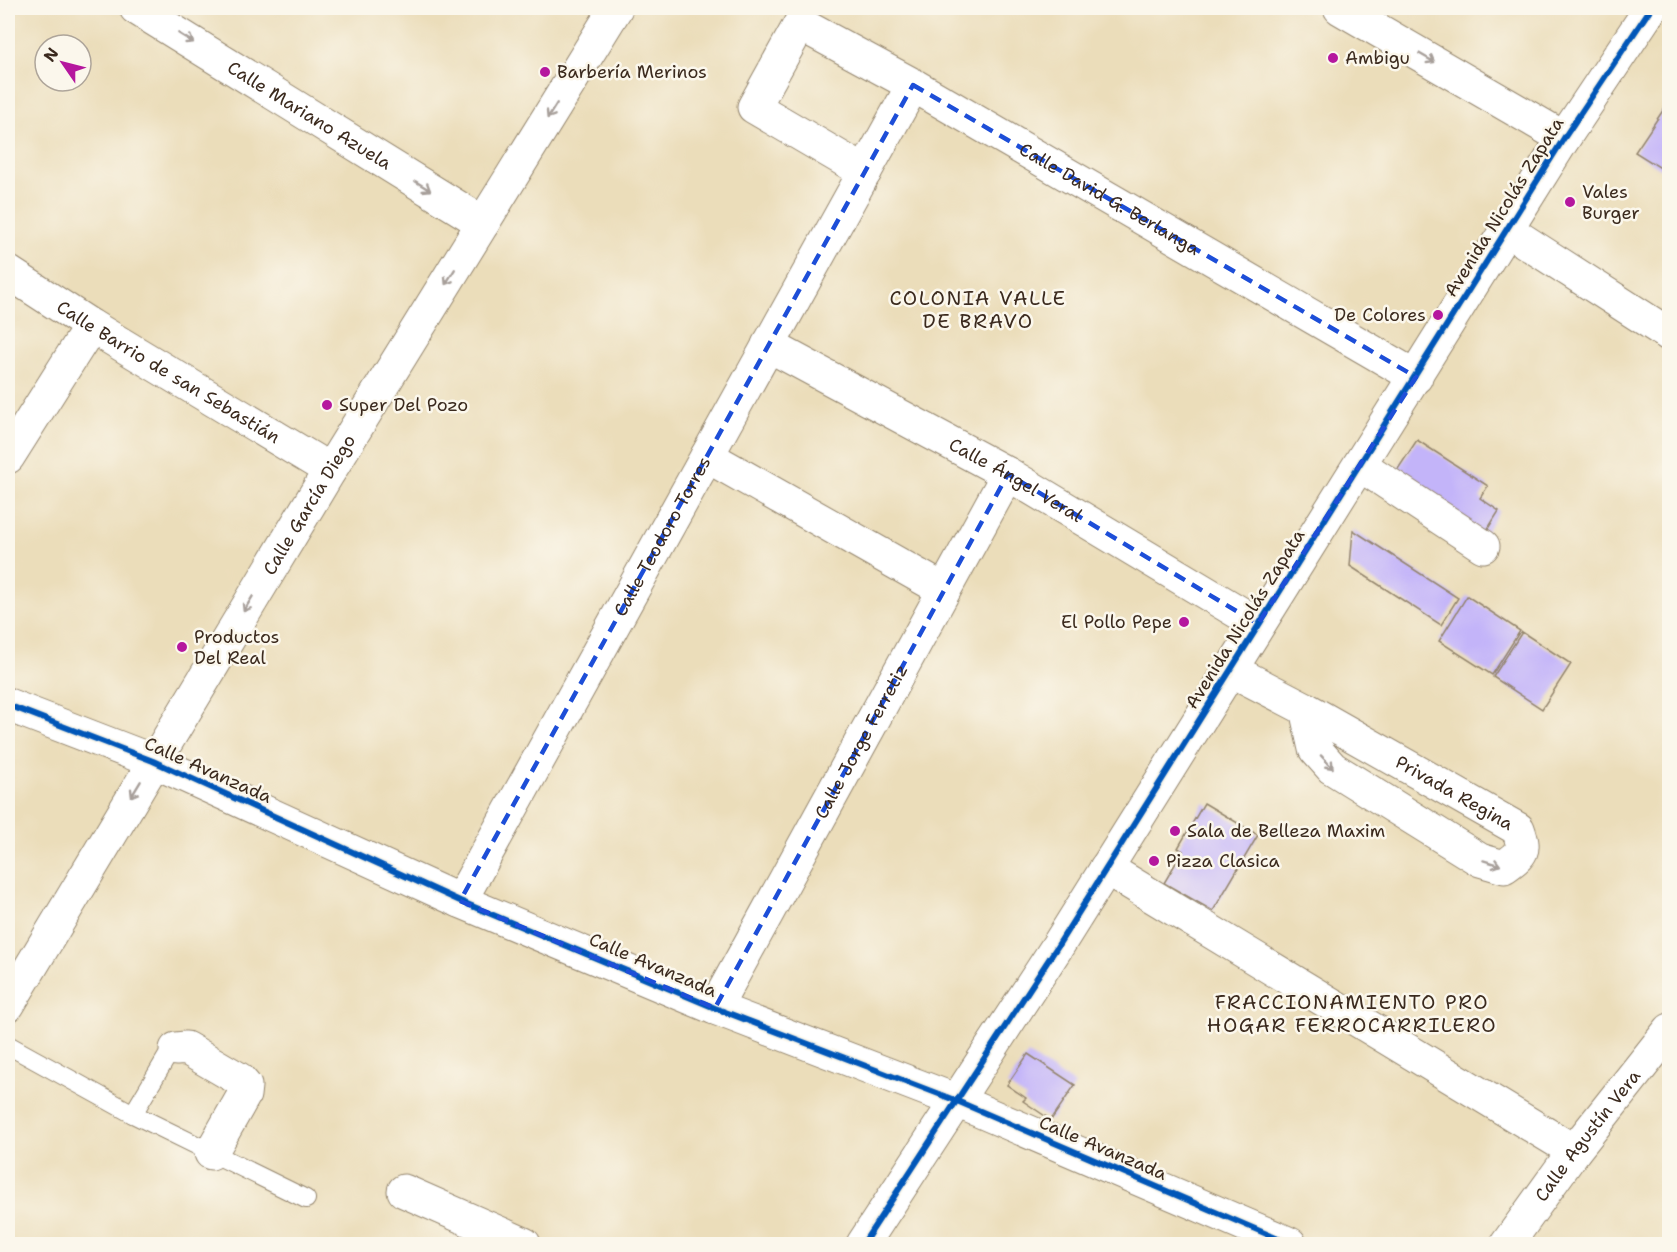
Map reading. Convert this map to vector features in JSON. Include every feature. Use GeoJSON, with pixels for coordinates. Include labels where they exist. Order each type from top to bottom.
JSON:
{"type":"FeatureCollection","features":[{"type":"Feature","properties":{"kind":"street","name":"Calle Mariano Azuela"},"geometry":{"type":"LineString","coordinates":[[136,8],[483,223]]}},
{"type":"Feature","properties":{"kind":"street"},"geometry":{"type":"LineString","coordinates":[[1340,8],[1564,138]]}},
{"type":"Feature","properties":{"kind":"street","name":"Avenida Nicolás Zapata"},"geometry":{"type":"LineString","coordinates":[[863,1245],[1106,868],[1564,138],[1651,8]]}},
{"type":"Feature","properties":{"kind":"street","name":"Calle García Diego"},"geometry":{"type":"LineString","coordinates":[[8,1005],[153,761],[483,223],[611,9]]}},
{"type":"Feature","properties":{"kind":"street","name":"Calle David G. Berlanga"},"geometry":{"type":"LineString","coordinates":[[865,172],[754,107],[800,24],[913,86],[1416,377]]}},
{"type":"Feature","properties":{"kind":"street","name":"Calle Teodoro Torres"},"geometry":{"type":"LineString","coordinates":[[460,901],[913,86]]}},
{"type":"Feature","properties":{"kind":"street"},"geometry":{"type":"LineString","coordinates":[[1507,230],[1670,335]]}},
{"type":"Feature","properties":{"kind":"street","name":"Calle Barrio de san Sebastián"},"geometry":{"type":"LineString","coordinates":[[8,272],[91,326],[330,470]]}},
{"type":"Feature","properties":{"kind":"street"},"geometry":{"type":"LineString","coordinates":[[8,457],[91,326]]}},
{"type":"Feature","properties":{"kind":"street","name":"Calle Ángel Veral"},"geometry":{"type":"LineString","coordinates":[[768,345],[1008,474],[1258,624]]}},
{"type":"Feature","properties":{"kind":"street"},"geometry":{"type":"LineString","coordinates":[[707,456],[944,591]]}},
{"type":"Feature","properties":{"kind":"street"},"geometry":{"type":"LineString","coordinates":[[1360,465],[1483,546]]}},
{"type":"Feature","properties":{"kind":"street","name":"Calle Jorge Ferretiz"},"geometry":{"type":"LineString","coordinates":[[715,1008],[1008,474]]}},
{"type":"Feature","properties":{"kind":"street","name":"Privada Regina"},"geometry":{"type":"LineString","coordinates":[[1231,670],[1306,709],[1518,829],[1524,844],[1521,855],[1504,867],[1480,860],[1332,768],[1315,749],[1306,709]]}},
{"type":"Feature","properties":{"kind":"street","name":"Calle Avanzada"},"geometry":{"type":"LineString","coordinates":[[8,705],[153,761],[460,901],[715,1008],[957,1101],[1290,1245]]}},
{"type":"Feature","properties":{"kind":"street"},"geometry":{"type":"LineString","coordinates":[[1106,868],[1574,1151]]}},
{"type":"Feature","properties":{"kind":"street","name":"Calle Agustín Vera"},"geometry":{"type":"LineString","coordinates":[[1507,1245],[1574,1151],[1670,1030]]}},
{"type":"Feature","properties":{"kind":"street"},"geometry":{"type":"LineString","coordinates":[[176,1049],[186,1048],[238,1079],[245,1086],[244,1095],[211,1153]]}},
{"type":"Feature","properties":{"kind":"street"},"geometry":{"type":"LineString","coordinates":[[404,1191],[524,1245]]}},
{"type":"Feature","properties":{"kind":"lane"},"geometry":{"type":"LineString","coordinates":[[8,1045],[133,1114],[306,1199]]}},
{"type":"Feature","properties":{"kind":"lane"},"geometry":{"type":"LineString","coordinates":[[133,1114],[168,1055],[176,1049]]}},
{"type":"Feature","properties":{"kind":"highlighted area"},"geometry":{"type":"Polygon","coordinates":[[[913,85],[1416,377],[1258,624],[1008,474],[715,1008],[460,901],[913,85]]]}},
{"type":"Feature","properties":{"kind":"building"},"geometry":{"type":"Polygon","coordinates":[[[1670,100],[1670,174],[1635,152],[1670,100]]]}},
{"type":"Feature","properties":{"kind":"building"},"geometry":{"type":"Polygon","coordinates":[[[1417,440],[1488,486],[1480,498],[1499,511],[1484,535],[1394,475],[1417,440]]]}},
{"type":"Feature","properties":{"kind":"building"},"geometry":{"type":"Polygon","coordinates":[[[1353,530],[1458,598],[1441,625],[1350,566],[1353,530]]]}},
{"type":"Feature","properties":{"kind":"building"},"geometry":{"type":"Polygon","coordinates":[[[1467,596],[1520,631],[1492,675],[1439,641],[1467,596]]]}},
{"type":"Feature","properties":{"kind":"building"},"geometry":{"type":"Polygon","coordinates":[[[1522,632],[1571,664],[1542,709],[1493,677],[1522,632]]]}},
{"type":"Feature","properties":{"kind":"building"},"geometry":{"type":"Polygon","coordinates":[[[1204,803],[1258,835],[1213,911],[1164,883],[1183,851],[1178,848],[1204,803]]]}},
{"type":"Feature","properties":{"kind":"building"},"geometry":{"type":"Polygon","coordinates":[[[1028,1054],[1075,1085],[1051,1120],[1023,1101],[1026,1098],[1007,1085],[1028,1054]]]}},
{"type":"Feature","properties":{"kind":"cycle path"},"geometry":{"type":"LineString","coordinates":[[863,1244],[1057,947],[1564,138],[1651,8]]}},
{"type":"Feature","properties":{"kind":"cycle path"},"geometry":{"type":"LineString","coordinates":[[8,705],[153,761],[460,901],[715,1008],[957,1101],[1290,1244]]}},
{"type":"Feature","properties":{"kind":"place","name":"Ambigu"},"geometry":{"type":"Point","coordinates":[1333,58]}},
{"type":"Feature","properties":{"kind":"place","name":"Barbería Merinos"},"geometry":{"type":"Point","coordinates":[545,72]}},
{"type":"Feature","properties":{"kind":"place","name":"Vales Burger"},"geometry":{"type":"Point","coordinates":[1570,202]}},
{"type":"Feature","properties":{"kind":"place","name":"De Colores"},"geometry":{"type":"Point","coordinates":[1438,315]}},
{"type":"Feature","properties":{"kind":"place","name":"Super Del Pozo"},"geometry":{"type":"Point","coordinates":[327,405]}},
{"type":"Feature","properties":{"kind":"place","name":"El Pollo Pepe"},"geometry":{"type":"Point","coordinates":[1184,622]}},
{"type":"Feature","properties":{"kind":"place","name":"Productos Del Real"},"geometry":{"type":"Point","coordinates":[182,647]}},
{"type":"Feature","properties":{"kind":"place","name":"Sala de Belleza Maxim"},"geometry":{"type":"Point","coordinates":[1175,831]}},
{"type":"Feature","properties":{"kind":"place","name":"Pizza Clasica"},"geometry":{"type":"Point","coordinates":[1154,861]}},
{"type":"Feature","properties":{"kind":"district","name":"COLONIA VALLE DE BRAVO"},"geometry":{"type":"Point","coordinates":[978,310]}},
{"type":"Feature","properties":{"kind":"district","name":"FRACCIONAMIENTO PRO HOGAR FERROCARRILERO"},"geometry":{"type":"Point","coordinates":[1352,1014]}}]}
